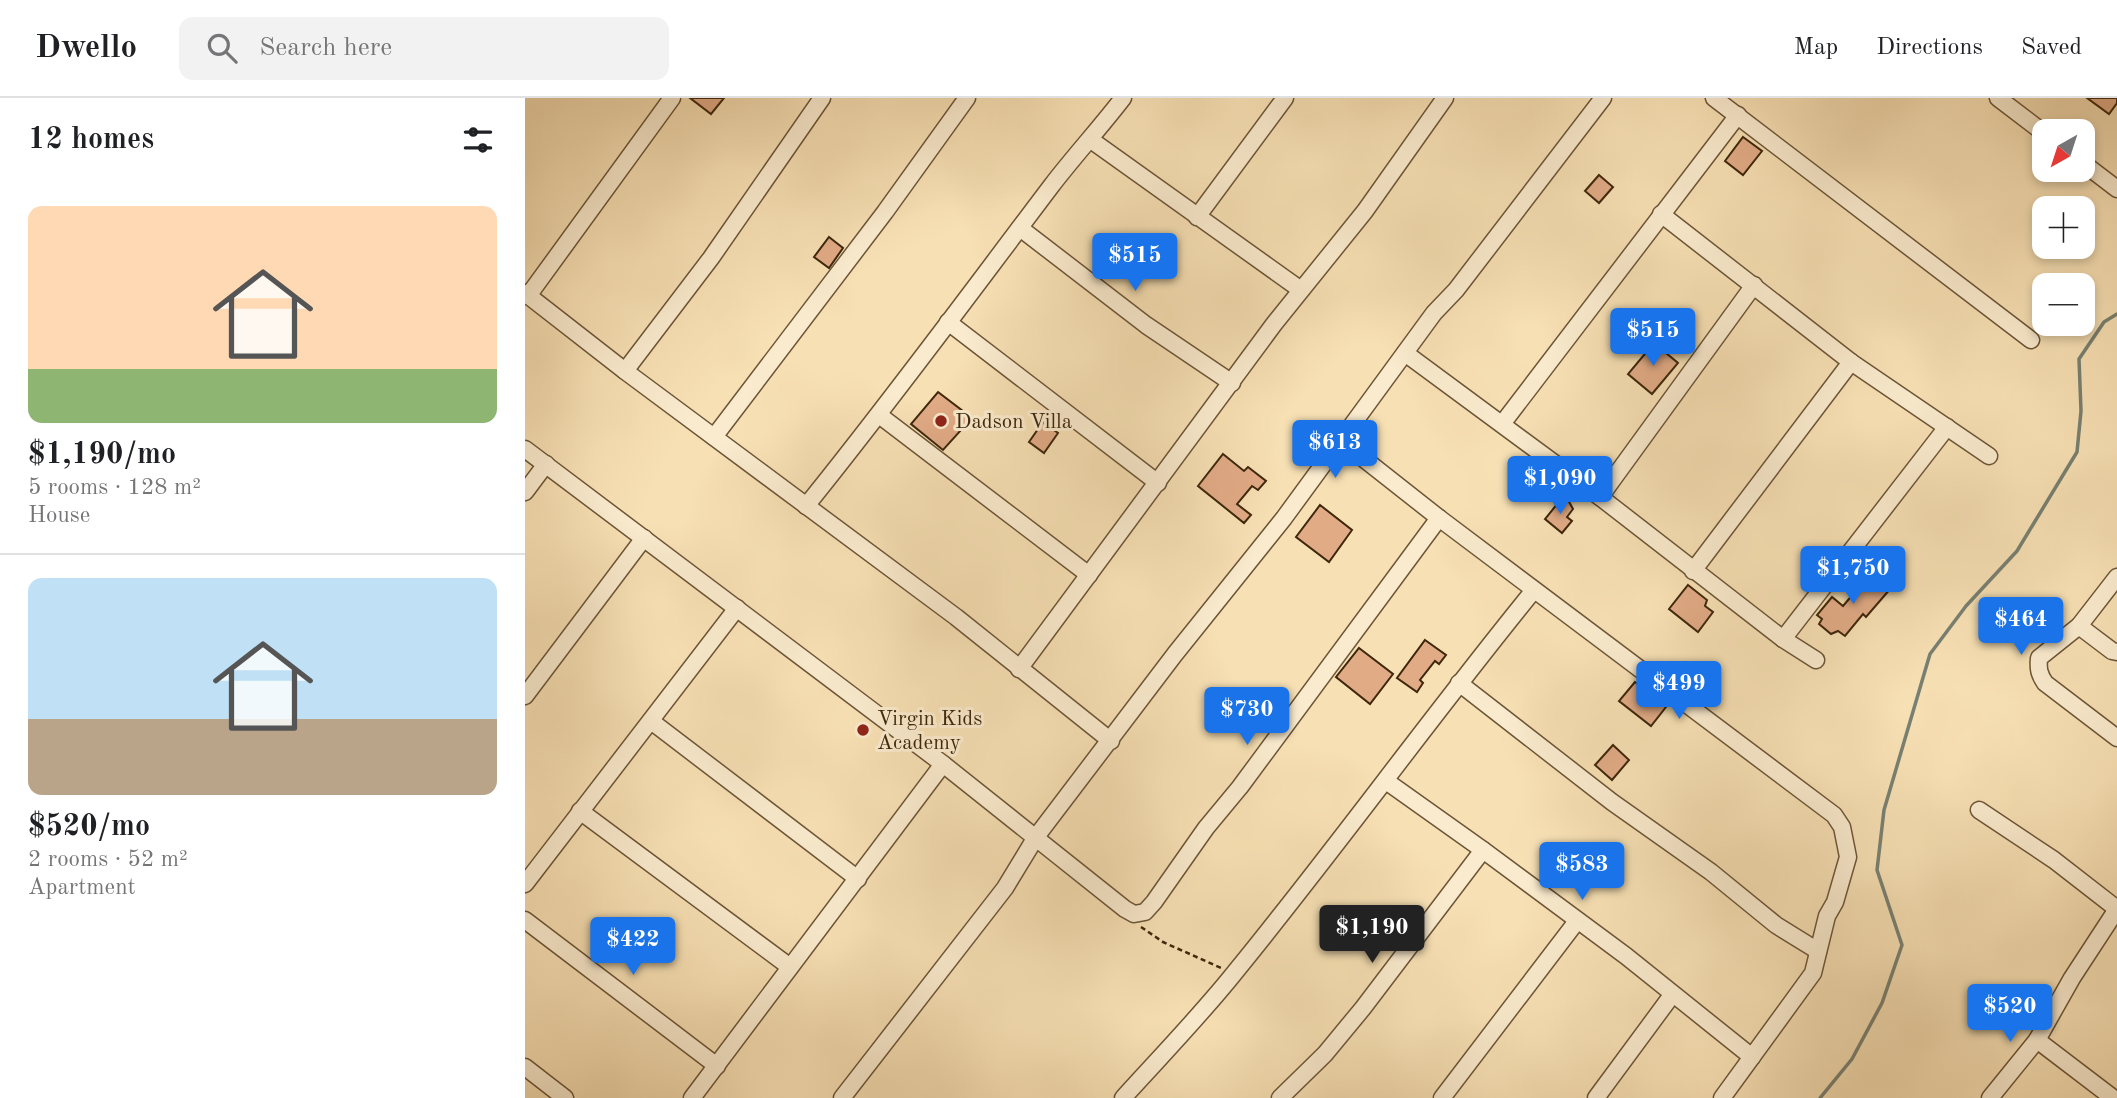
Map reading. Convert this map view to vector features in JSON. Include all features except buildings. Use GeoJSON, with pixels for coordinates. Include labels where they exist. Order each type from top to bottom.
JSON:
{"type":"FeatureCollection","features":[{"type":"Feature","properties":{"kind":"street"},"geometry":{"type":"LineString","coordinates":[[672,98],[526,295],[956,617],[1111,741]]}},
{"type":"Feature","properties":{"kind":"street"},"geometry":{"type":"LineString","coordinates":[[625,371],[711,258],[822,98]]}},
{"type":"Feature","properties":{"kind":"street"},"geometry":{"type":"LineString","coordinates":[[714,437],[885,212],[967,98]]}},
{"type":"Feature","properties":{"kind":"street"},"geometry":{"type":"LineString","coordinates":[[806,506],[879,415],[1058,178],[1123,98]]}},
{"type":"Feature","properties":{"kind":"street"},"geometry":{"type":"LineString","coordinates":[[1197,217],[1286,98]]}},
{"type":"Feature","properties":{"kind":"street"},"geometry":{"type":"LineString","coordinates":[[1019,668],[1301,290],[1365,211],[1445,98]]}},
{"type":"Feature","properties":{"kind":"street"},"geometry":{"type":"LineString","coordinates":[[842,1098],[1005,888],[1036,837],[1175,654],[1285,518],[1434,313],[1456,290],[1602,98]]}},
{"type":"Feature","properties":{"kind":"street"},"geometry":{"type":"LineString","coordinates":[[1714,98],[2031,340]]}},
{"type":"Feature","properties":{"kind":"street"},"geometry":{"type":"LineString","coordinates":[[1998,98],[2032,124]]}},
{"type":"Feature","properties":{"kind":"street"},"geometry":{"type":"LineString","coordinates":[[1502,424],[1738,115]]}},
{"type":"Feature","properties":{"kind":"street"},"geometry":{"type":"LineString","coordinates":[[1091,140],[1301,290]]}},
{"type":"Feature","properties":{"kind":"street"},"geometry":{"type":"LineString","coordinates":[[2095,172],[2117,189]]}},
{"type":"Feature","properties":{"kind":"street"},"geometry":{"type":"LineString","coordinates":[[1661,214],[1851,362],[1989,456]]}},
{"type":"Feature","properties":{"kind":"street"},"geometry":{"type":"LineString","coordinates":[[1020,228],[1146,325],[1232,383]]}},
{"type":"Feature","properties":{"kind":"street"},"geometry":{"type":"LineString","coordinates":[[1600,497],[1753,285]]}},
{"type":"Feature","properties":{"kind":"street"},"geometry":{"type":"LineString","coordinates":[[948,322],[1158,483]]}},
{"type":"Feature","properties":{"kind":"street"},"geometry":{"type":"LineString","coordinates":[[1405,353],[1600,497],[1783,639],[1816,660]]}},
{"type":"Feature","properties":{"kind":"street"},"geometry":{"type":"LineString","coordinates":[[1693,571],[1851,362]]}},
{"type":"Feature","properties":{"kind":"street"},"geometry":{"type":"LineString","coordinates":[[879,415],[1089,575]]}},
{"type":"Feature","properties":{"kind":"street"},"geometry":{"type":"LineString","coordinates":[[1783,639],[1947,427]]}},
{"type":"Feature","properties":{"kind":"street"},"geometry":{"type":"LineString","coordinates":[[1340,440],[1439,518],[1834,815],[1842,827],[1848,857],[1835,902],[1827,916],[1813,973],[1723,1098]]}},
{"type":"Feature","properties":{"kind":"street"},"geometry":{"type":"LineString","coordinates":[[525,449],[943,764],[1125,909],[1135,914],[1145,912],[1154,902],[1206,828],[1439,518]]}},
{"type":"Feature","properties":{"kind":"street"},"geometry":{"type":"LineString","coordinates":[[525,492],[546,464]]}},
{"type":"Feature","properties":{"kind":"street"},"geometry":{"type":"LineString","coordinates":[[525,696],[644,538]]}},
{"type":"Feature","properties":{"kind":"street"},"geometry":{"type":"LineString","coordinates":[[2117,577],[2079,626],[2039,658],[2040,676],[2045,683],[2117,738]]}},
{"type":"Feature","properties":{"kind":"street"},"geometry":{"type":"LineString","coordinates":[[1123,1098],[1234,974],[1386,781],[1458,683],[1534,590]]}},
{"type":"Feature","properties":{"kind":"street"},"geometry":{"type":"LineString","coordinates":[[525,884],[737,608]]}},
{"type":"Feature","properties":{"kind":"street"},"geometry":{"type":"LineString","coordinates":[[2079,626],[2117,652]]}},
{"type":"Feature","properties":{"kind":"street"},"geometry":{"type":"LineString","coordinates":[[1458,683],[1612,802],[1711,872],[1776,925],[1818,951]]}},
{"type":"Feature","properties":{"kind":"street"},"geometry":{"type":"LineString","coordinates":[[650,721],[858,879]]}},
{"type":"Feature","properties":{"kind":"street"},"geometry":{"type":"LineString","coordinates":[[692,1098],[943,764]]}},
{"type":"Feature","properties":{"kind":"street"},"geometry":{"type":"LineString","coordinates":[[1386,781],[1626,956],[1752,1057]]}},
{"type":"Feature","properties":{"kind":"street"},"geometry":{"type":"LineString","coordinates":[[1979,810],[2054,860],[2117,909],[2072,978],[2037,1040],[1990,1098]]}},
{"type":"Feature","properties":{"kind":"street"},"geometry":{"type":"LineString","coordinates":[[580,811],[790,967]]}},
{"type":"Feature","properties":{"kind":"street"},"geometry":{"type":"LineString","coordinates":[[1280,1098],[1325,1054],[1363,1008],[1483,850]]}},
{"type":"Feature","properties":{"kind":"street"},"geometry":{"type":"LineString","coordinates":[[525,920],[604,977],[717,1066]]}},
{"type":"Feature","properties":{"kind":"street"},"geometry":{"type":"LineString","coordinates":[[1442,1098],[1577,921]]}},
{"type":"Feature","properties":{"kind":"street"},"geometry":{"type":"LineString","coordinates":[[1596,1098],[1672,995]]}},
{"type":"Feature","properties":{"kind":"street"},"geometry":{"type":"LineString","coordinates":[[2037,1040],[2113,1098]]}},
{"type":"Feature","properties":{"kind":"street"},"geometry":{"type":"LineString","coordinates":[[525,1067],[565,1098]]}},
{"type":"Feature","properties":{"kind":"path"},"geometry":{"type":"LineString","coordinates":[[1135,914],[1137,923],[1155,938],[1234,974]]}},
{"type":"Feature","properties":{"kind":"waterway"},"geometry":{"type":"LineString","coordinates":[[1820,1098],[1852,1059],[1882,1003],[1902,945],[1877,870],[1884,810],[1930,654],[1966,606],[2017,551],[2077,452],[2081,411],[2079,359],[2104,322],[2117,314]]}},
{"type":"Feature","properties":{"kind":"place","name":"Dadson Villa"},"geometry":{"type":"Point","coordinates":[941,421]}},
{"type":"Feature","properties":{"kind":"place","name":"Virgin Kids Academy"},"geometry":{"type":"Point","coordinates":[863,730]}}]}
